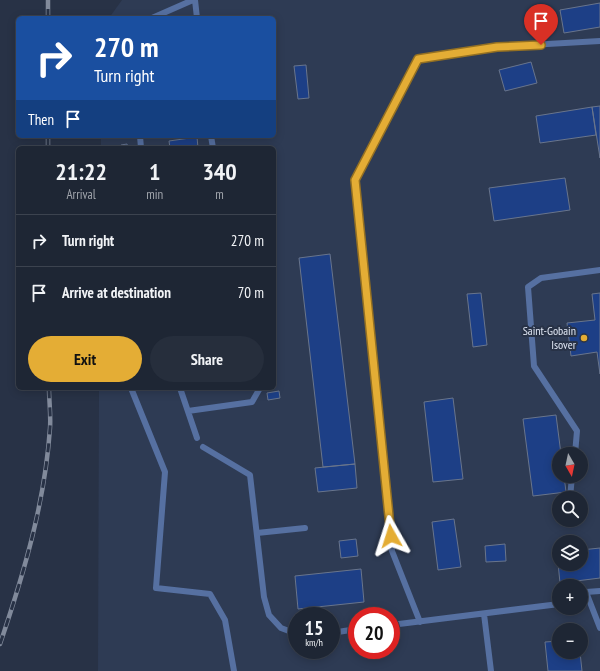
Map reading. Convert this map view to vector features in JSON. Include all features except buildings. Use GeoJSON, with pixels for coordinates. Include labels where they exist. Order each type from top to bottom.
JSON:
{"type":"FeatureCollection","features":[{"type":"Feature","properties":{"kind":"lane"},"geometry":{"type":"LineString","coordinates":[[157,16],[194,0],[197,16]]}},
{"type":"Feature","properties":{"kind":"lane"},"geometry":{"type":"LineString","coordinates":[[420,622],[392,551],[355,180],[418,59],[497,47],[600,41]]}},
{"type":"Feature","properties":{"kind":"lane"},"geometry":{"type":"LineString","coordinates":[[575,447],[577,431],[534,366],[528,287],[541,278],[600,270]]}},
{"type":"Feature","properties":{"kind":"lane"},"geometry":{"type":"LineString","coordinates":[[132,390],[165,472],[156,588],[210,594],[225,620],[234,671]]}},
{"type":"Feature","properties":{"kind":"lane"},"geometry":{"type":"LineString","coordinates":[[181,390],[197,438]]}},
{"type":"Feature","properties":{"kind":"lane"},"geometry":{"type":"LineString","coordinates":[[188,411],[252,402],[259,390]]}},
{"type":"Feature","properties":{"kind":"lane"},"geometry":{"type":"LineString","coordinates":[[203,448],[250,475],[264,596],[269,615],[281,628],[288,631]]}},
{"type":"Feature","properties":{"kind":"lane"},"geometry":{"type":"LineString","coordinates":[[257,533],[305,528]]}},
{"type":"Feature","properties":{"kind":"lane"},"geometry":{"type":"LineString","coordinates":[[588,593],[600,591]]}},
{"type":"Feature","properties":{"kind":"lane"},"geometry":{"type":"LineString","coordinates":[[588,602],[600,628]]}},
{"type":"Feature","properties":{"kind":"lane"},"geometry":{"type":"LineString","coordinates":[[400,624],[552,605]]}},
{"type":"Feature","properties":{"kind":"lane"},"geometry":{"type":"LineString","coordinates":[[484,614],[491,671]]}},
{"type":"Feature","properties":{"kind":"shaded area"},"geometry":{"type":"Polygon","coordinates":[[[122,0],[600,0],[600,671],[98,671],[99,390],[276,390],[276,146],[101,146],[101,138],[276,138],[276,16],[110,16],[122,0]]]}},
{"type":"Feature","properties":{"kind":"railway"},"geometry":{"type":"LineString","coordinates":[[48,0],[48,16]]}},
{"type":"Feature","properties":{"kind":"railway"},"geometry":{"type":"LineString","coordinates":[[48,138],[48,146]]}},
{"type":"Feature","properties":{"kind":"railway"},"geometry":{"type":"LineString","coordinates":[[0,644],[25,564],[38,510],[50,428],[49,390]]}},
{"type":"Feature","properties":{"kind":"place","name":"Saint-Gobain Isover"},"geometry":{"type":"Point","coordinates":[584,338]}},
{"type":"Feature","properties":{"kind":"route"},"geometry":{"type":"LineString","coordinates":[[391,536],[355,180],[418,59],[497,47],[541,45]]}}]}
